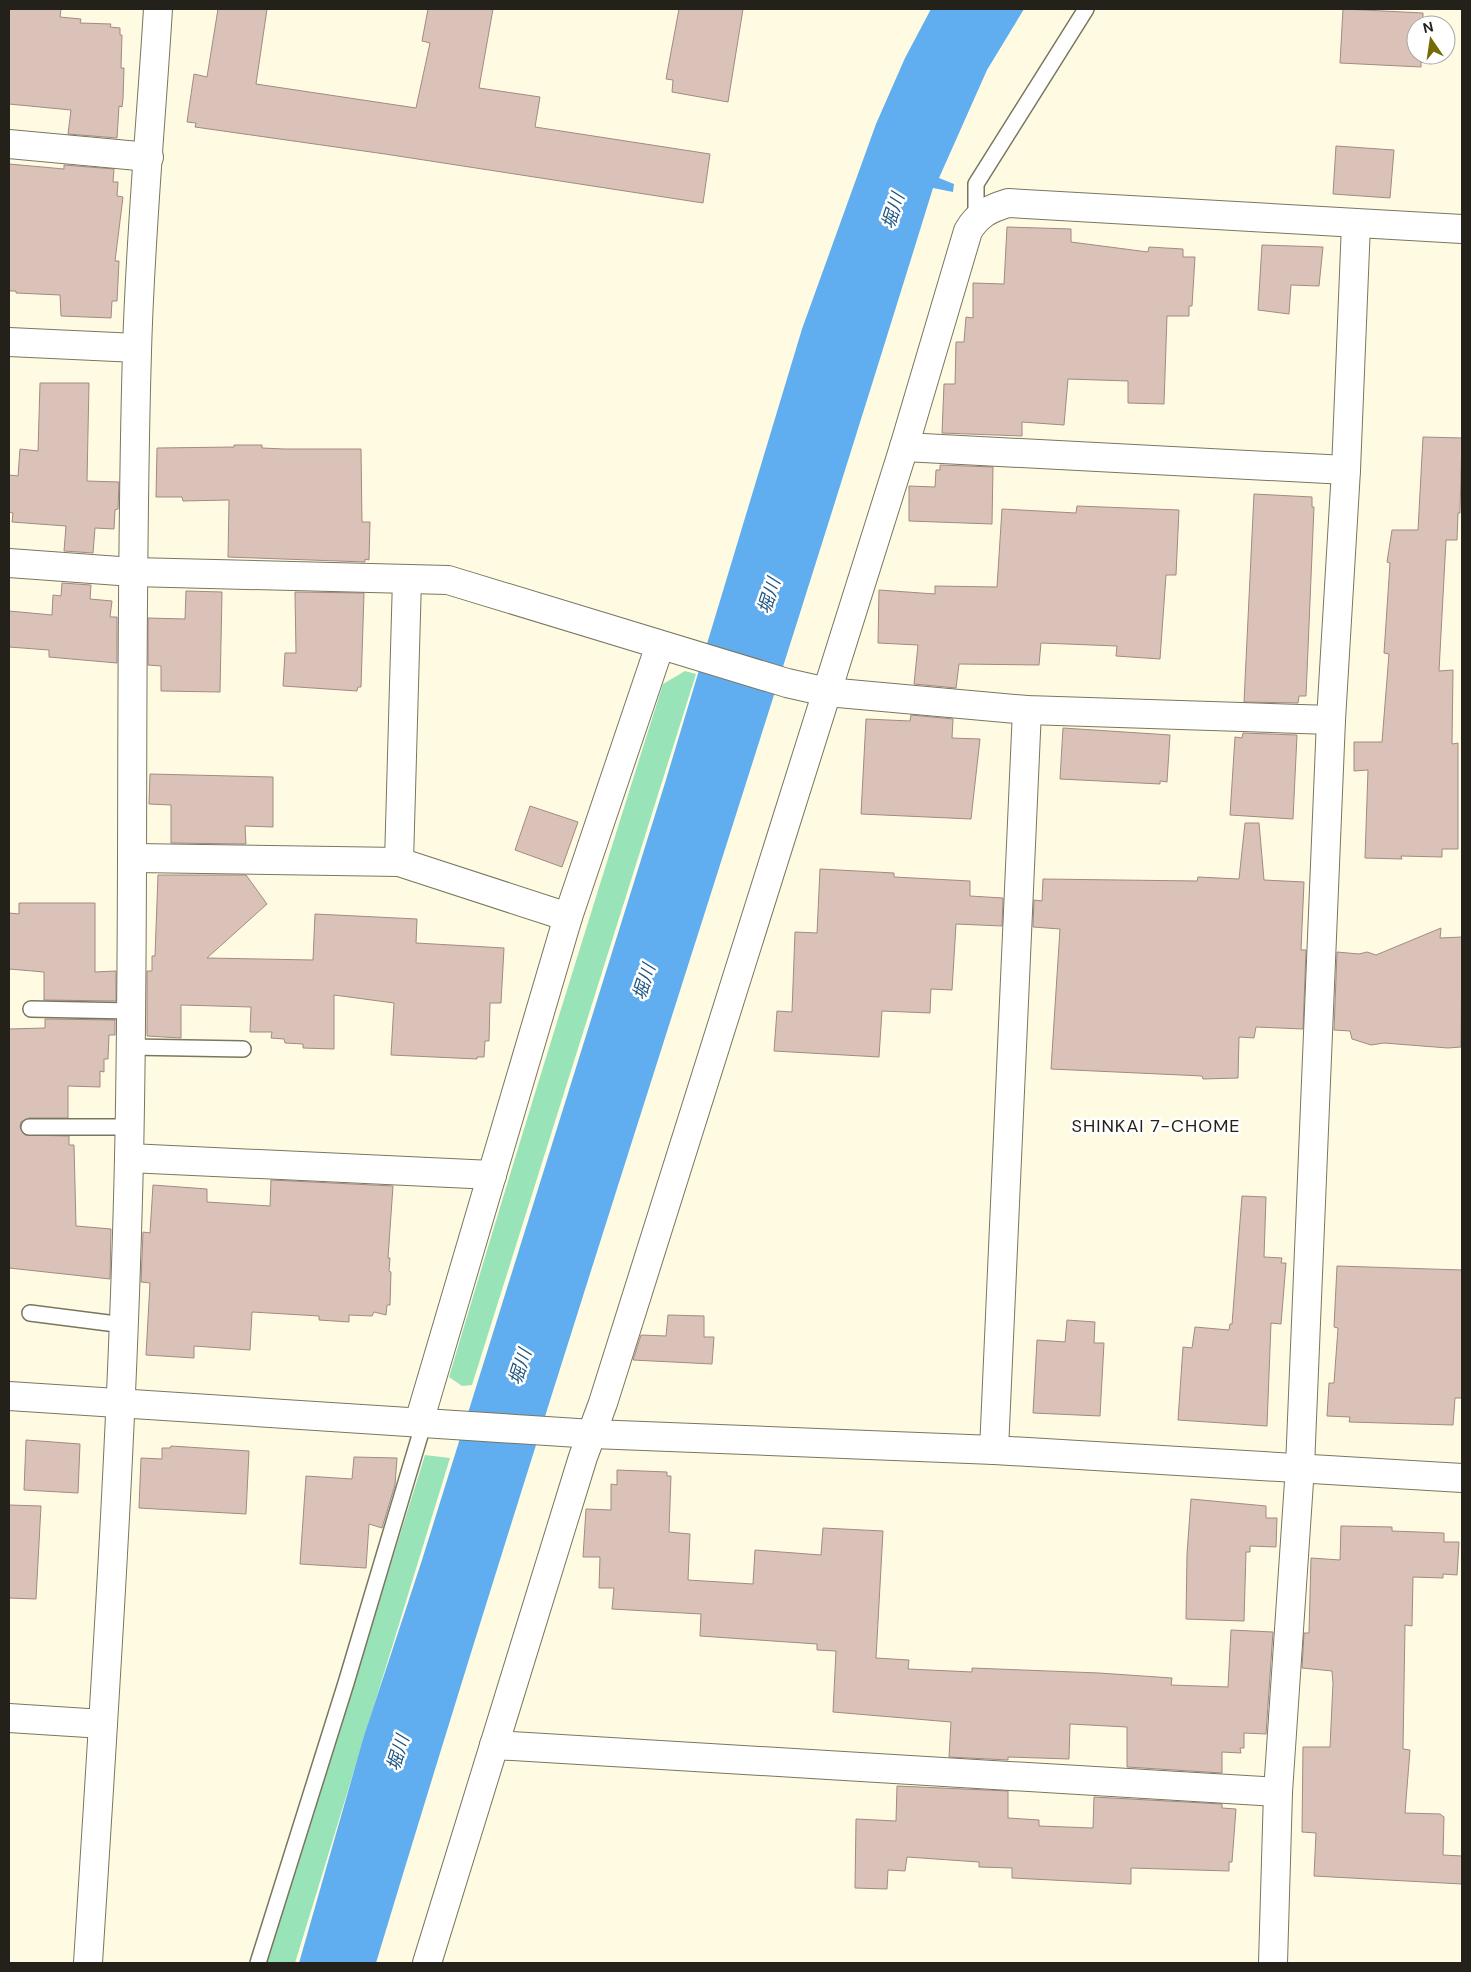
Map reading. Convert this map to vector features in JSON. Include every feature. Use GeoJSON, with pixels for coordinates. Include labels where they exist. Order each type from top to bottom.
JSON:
{"type":"FeatureCollection","features":[{"type":"Feature","properties":{"kind":"street"},"geometry":{"type":"LineString","coordinates":[[88,1963],[103,1724],[124,1324],[134,858],[133,572],[137,348],[158,9]]}},
{"type":"Feature","properties":{"kind":"street"},"geometry":{"type":"LineString","coordinates":[[9,144],[149,157]]}},
{"type":"Feature","properties":{"kind":"street"},"geometry":{"type":"LineString","coordinates":[[427,1963],[583,1457],[593,1434],[904,447],[968,231],[976,217],[989,208],[1008,203],[1462,229]]}},
{"type":"Feature","properties":{"kind":"street"},"geometry":{"type":"LineString","coordinates":[[1274,1963],[1278,1792],[1300,1467],[1331,720],[1346,470],[1356,224]]}},
{"type":"Feature","properties":{"kind":"street"},"geometry":{"type":"LineString","coordinates":[[9,342],[137,348]]}},
{"type":"Feature","properties":{"kind":"street"},"geometry":{"type":"LineString","coordinates":[[904,447],[1346,470]]}},
{"type":"Feature","properties":{"kind":"street"},"geometry":{"type":"LineString","coordinates":[[9,562],[133,572],[448,580],[787,683],[827,692],[1027,710],[1331,720]]}},
{"type":"Feature","properties":{"kind":"street"},"geometry":{"type":"LineString","coordinates":[[399,862],[407,579]]}},
{"type":"Feature","properties":{"kind":"street"},"geometry":{"type":"LineString","coordinates":[[427,1422],[492,1175],[568,917],[660,645]]}},
{"type":"Feature","properties":{"kind":"street"},"geometry":{"type":"LineString","coordinates":[[994,1450],[1027,710]]}},
{"type":"Feature","properties":{"kind":"street"},"geometry":{"type":"LineString","coordinates":[[134,858],[399,862],[568,917]]}},
{"type":"Feature","properties":{"kind":"street"},"geometry":{"type":"LineString","coordinates":[[129,1158],[492,1175]]}},
{"type":"Feature","properties":{"kind":"street"},"geometry":{"type":"LineString","coordinates":[[9,1396],[593,1434],[994,1450],[1462,1478]]}},
{"type":"Feature","properties":{"kind":"street"},"geometry":{"type":"LineString","coordinates":[[9,1718],[103,1724]]}},
{"type":"Feature","properties":{"kind":"street"},"geometry":{"type":"LineString","coordinates":[[494,1745],[1278,1792]]}},
{"type":"Feature","properties":{"kind":"lane"},"geometry":{"type":"LineString","coordinates":[[976,217],[976,184],[1086,9]]}},
{"type":"Feature","properties":{"kind":"lane"},"geometry":{"type":"LineString","coordinates":[[31,1008],[131,1012]]}},
{"type":"Feature","properties":{"kind":"lane"},"geometry":{"type":"LineString","coordinates":[[130,1047],[243,1049]]}},
{"type":"Feature","properties":{"kind":"lane"},"geometry":{"type":"LineString","coordinates":[[29,1126],[129,1127]]}},
{"type":"Feature","properties":{"kind":"lane"},"geometry":{"type":"LineString","coordinates":[[30,1313],[124,1324]]}},
{"type":"Feature","properties":{"kind":"lane"},"geometry":{"type":"LineString","coordinates":[[258,1963],[427,1422]]}},
{"type":"Feature","properties":{"kind":"green space"},"geometry":{"type":"Polygon","coordinates":[[[685,671],[696,674],[472,1385],[462,1386],[449,1377],[581,944],[663,684],[685,671]]]}},
{"type":"Feature","properties":{"kind":"green space"},"geometry":{"type":"Polygon","coordinates":[[[425,1455],[450,1458],[295,1963],[266,1963],[425,1455]]]}},
{"type":"Feature","properties":{"kind":"water","name":"堀川"},"geometry":{"type":"Polygon","coordinates":[[[931,9],[1024,9],[987,70],[939,178],[954,184],[953,192],[933,188],[513,1519],[376,1963],[299,1963],[364,1736],[422,1560],[665,783],[802,329],[876,124],[905,58],[931,9]]]}},
{"type":"Feature","properties":{"kind":"building"},"geometry":{"type":"Polygon","coordinates":[[[9,9],[61,9],[60,17],[81,19],[80,23],[111,24],[110,27],[120,28],[120,35],[122,35],[121,68],[124,68],[123,99],[122,107],[119,106],[117,138],[68,134],[71,110],[9,104],[9,9]]]}},
{"type":"Feature","properties":{"kind":"building"},"geometry":{"type":"Polygon","coordinates":[[[218,9],[267,9],[256,84],[416,108],[430,43],[422,41],[428,9],[493,9],[479,88],[540,97],[535,127],[710,154],[703,203],[195,127],[196,123],[187,122],[194,74],[207,77],[218,9]]]}},
{"type":"Feature","properties":{"kind":"building"},"geometry":{"type":"Polygon","coordinates":[[[679,9],[743,9],[728,102],[672,92],[673,80],[666,79],[679,9]]]}},
{"type":"Feature","properties":{"kind":"building"},"geometry":{"type":"Polygon","coordinates":[[[1343,9],[1423,13],[1423,15],[1406,15],[1406,65],[1421,65],[1421,67],[1340,63],[1343,9]]]}},
{"type":"Feature","properties":{"kind":"building"},"geometry":{"type":"Polygon","coordinates":[[[1336,146],[1394,150],[1390,198],[1333,194],[1336,146]]]}},
{"type":"Feature","properties":{"kind":"building"},"geometry":{"type":"Polygon","coordinates":[[[9,164],[64,169],[64,165],[114,169],[113,182],[118,182],[117,196],[123,197],[115,261],[119,261],[117,301],[112,301],[111,318],[61,316],[60,295],[9,291],[9,164]]]}},
{"type":"Feature","properties":{"kind":"building"},"geometry":{"type":"Polygon","coordinates":[[[1007,227],[1071,229],[1071,242],[1148,252],[1149,247],[1183,249],[1183,257],[1195,257],[1192,306],[1189,306],[1189,316],[1167,316],[1164,404],[1128,403],[1128,381],[1068,379],[1064,425],[1022,422],[1022,436],[942,433],[944,384],[955,384],[956,342],[964,342],[966,317],[973,318],[973,283],[1004,284],[1007,227]]]}},
{"type":"Feature","properties":{"kind":"building"},"geometry":{"type":"Polygon","coordinates":[[[1262,245],[1323,247],[1319,286],[1291,285],[1289,314],[1258,310],[1262,245]]]}},
{"type":"Feature","properties":{"kind":"building"},"geometry":{"type":"Polygon","coordinates":[[[40,383],[89,383],[87,481],[119,482],[118,509],[115,510],[114,529],[95,528],[93,553],[64,551],[66,526],[12,522],[13,513],[9,512],[9,475],[18,476],[20,449],[38,451],[40,383]]]}},
{"type":"Feature","properties":{"kind":"building"},"geometry":{"type":"Polygon","coordinates":[[[1423,437],[1462,438],[1460,513],[1458,513],[1457,540],[1446,540],[1439,671],[1453,670],[1452,744],[1458,743],[1458,849],[1442,849],[1442,857],[1401,856],[1402,859],[1365,858],[1368,770],[1354,771],[1354,742],[1382,742],[1389,654],[1384,653],[1390,563],[1387,562],[1392,530],[1418,530],[1423,437]]]}},
{"type":"Feature","properties":{"kind":"building"},"geometry":{"type":"Polygon","coordinates":[[[234,445],[262,445],[262,448],[284,449],[361,449],[362,522],[370,522],[369,560],[365,559],[365,562],[228,557],[229,500],[183,501],[182,497],[156,497],[157,448],[234,447],[234,445]]]}},
{"type":"Feature","properties":{"kind":"building"},"geometry":{"type":"Polygon","coordinates":[[[940,465],[993,467],[992,524],[909,521],[909,486],[935,487],[936,470],[940,470],[940,465]]]}},
{"type":"Feature","properties":{"kind":"building"},"geometry":{"type":"Polygon","coordinates":[[[1254,494],[1312,497],[1312,507],[1314,507],[1306,696],[1299,696],[1298,703],[1244,702],[1254,494]]]}},
{"type":"Feature","properties":{"kind":"building"},"geometry":{"type":"Polygon","coordinates":[[[1077,506],[1179,510],[1176,575],[1166,575],[1160,659],[1116,656],[1117,646],[1041,643],[1039,665],[959,664],[956,688],[914,684],[918,645],[878,643],[879,590],[935,594],[935,586],[997,587],[1002,509],[1076,513],[1077,506]]]}},
{"type":"Feature","properties":{"kind":"building"},"geometry":{"type":"Polygon","coordinates":[[[62,583],[91,585],[90,599],[112,601],[110,617],[117,617],[117,663],[49,657],[49,650],[9,647],[9,611],[52,615],[53,595],[61,596],[62,583]]]}},
{"type":"Feature","properties":{"kind":"building"},"geometry":{"type":"Polygon","coordinates":[[[186,591],[222,592],[220,692],[161,691],[161,666],[148,665],[148,618],[185,619],[186,591]]]}},
{"type":"Feature","properties":{"kind":"building"},"geometry":{"type":"Polygon","coordinates":[[[295,592],[364,593],[361,687],[358,687],[357,691],[283,686],[285,653],[296,653],[295,592]]]}},
{"type":"Feature","properties":{"kind":"building"},"geometry":{"type":"Polygon","coordinates":[[[911,715],[953,719],[952,738],[980,739],[971,819],[861,814],[866,719],[910,721],[911,715]]]}},
{"type":"Feature","properties":{"kind":"building"},"geometry":{"type":"Polygon","coordinates":[[[1063,728],[1170,735],[1167,782],[1160,781],[1160,784],[1060,779],[1063,728]]]}},
{"type":"Feature","properties":{"kind":"building"},"geometry":{"type":"Polygon","coordinates":[[[1243,733],[1297,735],[1293,819],[1230,815],[1235,737],[1242,738],[1243,733]]]}},
{"type":"Feature","properties":{"kind":"building"},"geometry":{"type":"Polygon","coordinates":[[[150,774],[273,777],[273,827],[245,826],[246,844],[171,843],[171,805],[149,804],[150,774]]]}},
{"type":"Feature","properties":{"kind":"building"},"geometry":{"type":"Polygon","coordinates":[[[530,806],[578,822],[562,867],[515,850],[530,806]]]}},
{"type":"Feature","properties":{"kind":"building"},"geometry":{"type":"Polygon","coordinates":[[[1245,823],[1259,823],[1264,880],[1304,882],[1301,950],[1306,950],[1303,1029],[1256,1027],[1254,1038],[1239,1037],[1238,1078],[1203,1079],[1202,1076],[1051,1069],[1060,929],[1033,927],[1034,900],[1042,901],[1043,879],[1197,881],[1198,877],[1239,879],[1245,823]]]}},
{"type":"Feature","properties":{"kind":"building"},"geometry":{"type":"Polygon","coordinates":[[[820,869],[894,873],[894,877],[970,881],[970,896],[1003,898],[1002,926],[956,924],[952,990],[931,989],[930,1013],[882,1011],[879,1057],[774,1051],[777,1011],[792,1012],[795,932],[817,933],[820,869]]]}},
{"type":"Feature","properties":{"kind":"building"},"geometry":{"type":"Polygon","coordinates":[[[158,875],[246,875],[267,904],[207,958],[313,960],[315,914],[417,919],[416,943],[504,948],[501,1003],[490,1003],[489,1041],[485,1041],[484,1057],[477,1057],[477,1059],[391,1055],[394,1003],[334,995],[334,1049],[303,1048],[303,1044],[285,1043],[284,1039],[271,1038],[272,1032],[250,1032],[251,1007],[181,1005],[181,1038],[147,1036],[147,971],[152,971],[152,956],[155,956],[158,875]]]}},
{"type":"Feature","properties":{"kind":"building"},"geometry":{"type":"Polygon","coordinates":[[[19,903],[95,903],[95,972],[116,971],[116,1001],[44,1000],[44,972],[9,969],[9,913],[19,914],[19,903]]]}},
{"type":"Feature","properties":{"kind":"building"},"geometry":{"type":"Polygon","coordinates":[[[1441,928],[1440,938],[1462,937],[1461,1047],[1448,1048],[1384,1043],[1371,1045],[1352,1039],[1350,1031],[1334,1030],[1337,952],[1359,954],[1367,952],[1376,955],[1441,928]]]}},
{"type":"Feature","properties":{"kind":"building"},"geometry":{"type":"Polygon","coordinates":[[[45,1019],[115,1020],[115,1035],[109,1035],[108,1059],[104,1059],[104,1072],[100,1071],[100,1087],[68,1086],[68,1118],[29,1118],[21,1122],[20,1127],[25,1135],[69,1136],[69,1145],[74,1145],[76,1226],[111,1229],[110,1279],[9,1268],[9,1029],[45,1028],[45,1019]]]}},
{"type":"Feature","properties":{"kind":"building"},"geometry":{"type":"Polygon","coordinates":[[[271,1180],[393,1186],[388,1258],[390,1258],[389,1271],[391,1272],[390,1305],[387,1305],[386,1315],[374,1312],[372,1316],[349,1315],[349,1322],[319,1320],[319,1316],[252,1312],[250,1350],[194,1346],[194,1358],[146,1355],[150,1283],[141,1282],[143,1232],[150,1233],[153,1185],[207,1189],[207,1202],[270,1206],[271,1180]]]}},
{"type":"Feature","properties":{"kind":"building"},"geometry":{"type":"Polygon","coordinates":[[[1242,1196],[1266,1197],[1264,1257],[1282,1258],[1281,1263],[1286,1263],[1281,1324],[1271,1323],[1267,1426],[1178,1420],[1183,1347],[1192,1348],[1195,1327],[1229,1330],[1230,1324],[1232,1324],[1242,1196]]]}},
{"type":"Feature","properties":{"kind":"building"},"geometry":{"type":"Polygon","coordinates":[[[1337,1266],[1462,1270],[1462,1398],[1455,1398],[1453,1425],[1349,1422],[1350,1417],[1327,1416],[1329,1383],[1334,1383],[1338,1328],[1334,1327],[1337,1266]]]}},
{"type":"Feature","properties":{"kind":"building"},"geometry":{"type":"Polygon","coordinates":[[[668,1315],[704,1316],[704,1337],[714,1337],[712,1364],[633,1360],[641,1335],[666,1336],[668,1315]]]}},
{"type":"Feature","properties":{"kind":"building"},"geometry":{"type":"Polygon","coordinates":[[[1067,1320],[1095,1322],[1094,1343],[1104,1343],[1100,1416],[1033,1413],[1037,1340],[1065,1342],[1067,1320]]]}},
{"type":"Feature","properties":{"kind":"building"},"geometry":{"type":"Polygon","coordinates":[[[26,1440],[80,1444],[78,1493],[24,1490],[26,1440]]]}},
{"type":"Feature","properties":{"kind":"building"},"geometry":{"type":"Polygon","coordinates":[[[171,1446],[249,1451],[246,1514],[139,1508],[141,1458],[162,1459],[162,1448],[170,1448],[171,1446]]]}},
{"type":"Feature","properties":{"kind":"building"},"geometry":{"type":"Polygon","coordinates":[[[354,1457],[397,1458],[395,1485],[382,1528],[369,1524],[366,1568],[300,1564],[306,1476],[352,1479],[354,1457]]]}},
{"type":"Feature","properties":{"kind":"building"},"geometry":{"type":"Polygon","coordinates":[[[617,1470],[667,1472],[667,1476],[671,1476],[669,1532],[690,1534],[688,1580],[753,1584],[755,1550],[821,1555],[823,1528],[883,1531],[876,1658],[909,1660],[908,1669],[972,1672],[972,1668],[1099,1673],[1172,1678],[1171,1685],[1228,1687],[1231,1630],[1273,1632],[1266,1734],[1244,1733],[1244,1748],[1240,1748],[1241,1753],[1222,1752],[1222,1773],[1127,1767],[1127,1727],[1070,1724],[1069,1759],[1008,1757],[1008,1760],[949,1757],[951,1722],[833,1712],[836,1651],[817,1650],[817,1644],[700,1636],[701,1614],[612,1609],[614,1588],[599,1588],[600,1557],[583,1557],[586,1509],[611,1510],[611,1484],[617,1485],[617,1470]]]}},
{"type":"Feature","properties":{"kind":"building"},"geometry":{"type":"Polygon","coordinates":[[[1191,1499],[1266,1506],[1266,1518],[1277,1518],[1276,1547],[1250,1546],[1250,1552],[1246,1552],[1244,1621],[1186,1619],[1187,1554],[1191,1499]]]}},
{"type":"Feature","properties":{"kind":"building"},"geometry":{"type":"Polygon","coordinates":[[[9,1505],[41,1506],[36,1599],[9,1598],[9,1505]]]}},
{"type":"Feature","properties":{"kind":"building"},"geometry":{"type":"Polygon","coordinates":[[[1341,1526],[1392,1527],[1392,1531],[1444,1533],[1444,1542],[1459,1542],[1457,1575],[1443,1574],[1443,1578],[1413,1577],[1412,1626],[1405,1625],[1403,1749],[1410,1750],[1405,1813],[1440,1814],[1444,1817],[1443,1855],[1462,1856],[1462,1884],[1314,1876],[1316,1833],[1302,1832],[1303,1747],[1330,1747],[1333,1683],[1332,1671],[1302,1668],[1304,1633],[1309,1633],[1311,1558],[1340,1560],[1341,1526]]]}},
{"type":"Feature","properties":{"kind":"building"},"geometry":{"type":"Polygon","coordinates":[[[897,1786],[1008,1791],[1008,1818],[1039,1820],[1039,1826],[1093,1828],[1094,1797],[1222,1804],[1222,1808],[1236,1809],[1232,1862],[1229,1862],[1229,1871],[1131,1868],[1131,1884],[1012,1878],[1012,1868],[979,1867],[979,1862],[907,1857],[905,1871],[888,1870],[887,1889],[855,1888],[856,1819],[896,1821],[897,1786]]]}},
{"type":"Feature","properties":{"kind":"district","name":"SHINKAI 7-CHOME"},"geometry":{"type":"Point","coordinates":[1156,1126]}}]}
